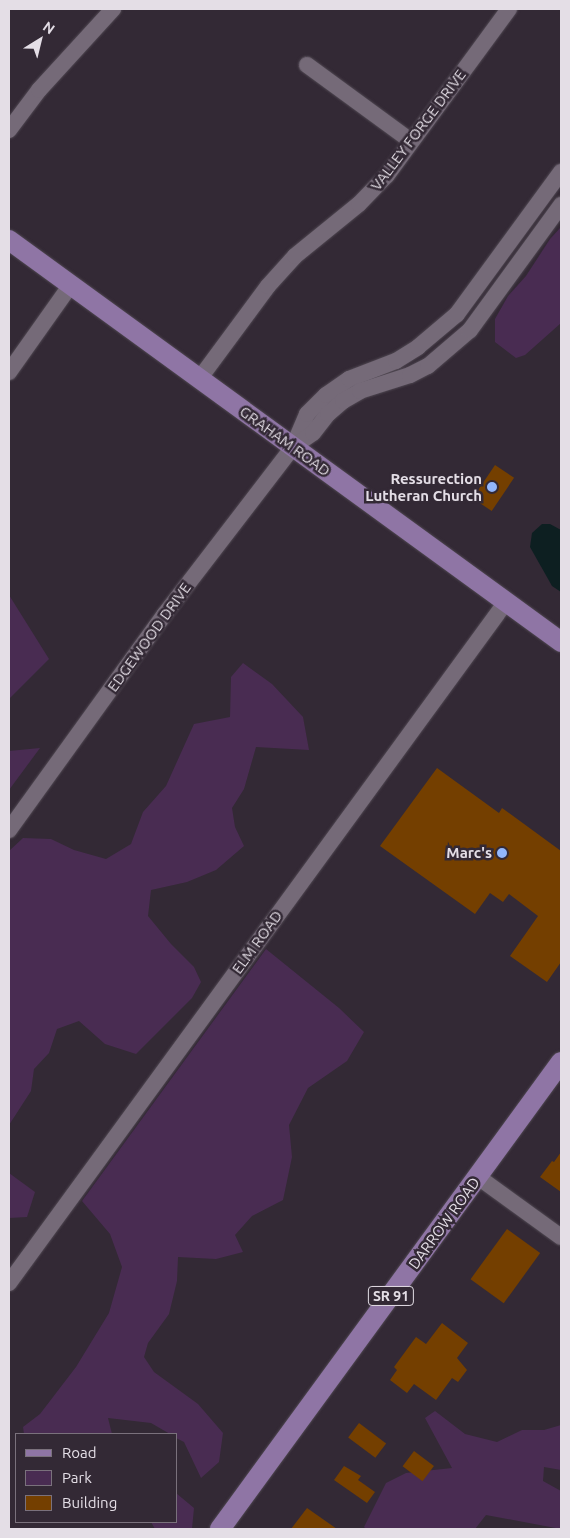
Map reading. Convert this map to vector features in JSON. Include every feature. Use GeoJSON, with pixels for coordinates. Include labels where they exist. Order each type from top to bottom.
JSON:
{"type":"FeatureCollection","features":[{"type":"Feature","properties":{"kind":"main road","name":"GRAHAM ROAD"},"geometry":{"type":"LineString","coordinates":[[9,240],[561,642]]}},
{"type":"Feature","properties":{"kind":"main road","name":"DARROW ROAD"},"geometry":{"type":"LineString","coordinates":[[220,1529],[561,1062]]}},
{"type":"Feature","properties":{"kind":"street"},"geometry":{"type":"LineString","coordinates":[[9,130],[39,90],[113,9]]}},
{"type":"Feature","properties":{"kind":"street","name":"VALLEY FORGE DRIVE"},"geometry":{"type":"LineString","coordinates":[[200,378],[268,286],[295,256],[369,194],[387,175],[509,9]]}},
{"type":"Feature","properties":{"kind":"street"},"geometry":{"type":"LineString","coordinates":[[307,65],[411,141]]}},
{"type":"Feature","properties":{"kind":"street"},"geometry":{"type":"LineString","coordinates":[[294,447],[306,414],[326,395],[349,379],[396,361],[418,347],[457,314],[561,172]]}},
{"type":"Feature","properties":{"kind":"street"},"geometry":{"type":"LineString","coordinates":[[294,447],[313,433],[328,414],[343,401],[360,391],[410,375],[428,366],[470,330],[561,206]]}},
{"type":"Feature","properties":{"kind":"street"},"geometry":{"type":"LineString","coordinates":[[9,372],[70,286]]}},
{"type":"Feature","properties":{"kind":"street","name":"EDGEWOOD DRIVE"},"geometry":{"type":"LineString","coordinates":[[9,830],[164,615],[294,447]]}},
{"type":"Feature","properties":{"kind":"street","name":"ELM ROAD"},"geometry":{"type":"LineString","coordinates":[[9,1283],[506,602]]}},
{"type":"Feature","properties":{"kind":"street"},"geometry":{"type":"LineString","coordinates":[[478,1177],[561,1237]]}},
{"type":"Feature","properties":{"kind":"green space"},"geometry":{"type":"Polygon","coordinates":[[[561,227],[561,323],[525,355],[516,358],[495,342],[495,319],[508,296],[526,276],[550,239],[561,227]]]}},
{"type":"Feature","properties":{"kind":"green space"},"geometry":{"type":"Polygon","coordinates":[[[9,595],[49,659],[9,699],[9,595]]]}},
{"type":"Feature","properties":{"kind":"green space"},"geometry":{"type":"Polygon","coordinates":[[[243,663],[272,684],[303,717],[309,750],[256,747],[244,789],[232,808],[235,827],[244,846],[216,870],[187,882],[151,890],[148,916],[171,944],[194,967],[201,982],[192,998],[136,1054],[105,1044],[79,1021],[57,1029],[49,1053],[34,1069],[31,1091],[9,1125],[9,851],[23,838],[51,839],[74,850],[106,859],[131,844],[143,812],[166,786],[194,724],[230,717],[231,677],[243,663]]]}},
{"type":"Feature","properties":{"kind":"green space"},"geometry":{"type":"Polygon","coordinates":[[[40,748],[9,790],[9,751],[40,748]]]}},
{"type":"Feature","properties":{"kind":"green space"},"geometry":{"type":"Polygon","coordinates":[[[266,949],[339,1008],[364,1032],[347,1061],[308,1088],[289,1125],[292,1157],[283,1200],[252,1216],[235,1235],[243,1252],[216,1259],[178,1257],[177,1281],[169,1314],[148,1343],[144,1357],[154,1372],[198,1404],[223,1433],[219,1462],[201,1478],[184,1442],[178,1439],[178,1433],[168,1433],[151,1423],[108,1418],[112,1433],[24,1433],[23,1427],[40,1414],[76,1367],[109,1313],[122,1267],[110,1234],[82,1201],[266,949]]]}},
{"type":"Feature","properties":{"kind":"green space"},"geometry":{"type":"Polygon","coordinates":[[[9,1173],[35,1192],[27,1217],[9,1218],[9,1173]]]}},
{"type":"Feature","properties":{"kind":"green space"},"geometry":{"type":"Polygon","coordinates":[[[435,1411],[465,1434],[497,1442],[522,1430],[544,1430],[561,1425],[561,1470],[544,1467],[543,1481],[561,1491],[561,1529],[486,1515],[475,1529],[366,1529],[364,1527],[386,1483],[406,1473],[452,1468],[425,1418],[435,1411]]]}},
{"type":"Feature","properties":{"kind":"green space"},"geometry":{"type":"Polygon","coordinates":[[[178,1495],[194,1508],[192,1529],[155,1529],[152,1523],[178,1523],[178,1495]]]}},
{"type":"Feature","properties":{"kind":"shaded area"},"geometry":{"type":"Polygon","coordinates":[[[542,524],[550,524],[561,530],[561,592],[552,586],[530,547],[532,533],[542,524]]]}},
{"type":"Feature","properties":{"kind":"building","name":"Ressurection Lutheran Church"},"geometry":{"type":"Polygon","coordinates":[[[495,465],[514,478],[492,511],[473,498],[495,465]]]}},
{"type":"Feature","properties":{"kind":"building"},"geometry":{"type":"Polygon","coordinates":[[[437,768],[499,813],[502,808],[561,851],[561,962],[547,982],[510,956],[538,916],[509,894],[503,902],[490,893],[475,914],[380,846],[437,768]]]}},
{"type":"Feature","properties":{"kind":"building"},"geometry":{"type":"Polygon","coordinates":[[[561,1152],[561,1192],[540,1177],[561,1152]]]}},
{"type":"Feature","properties":{"kind":"building"},"geometry":{"type":"Polygon","coordinates":[[[507,1229],[540,1253],[504,1303],[471,1279],[507,1229]]]}},
{"type":"Feature","properties":{"kind":"building"},"geometry":{"type":"Polygon","coordinates":[[[442,1323],[468,1343],[457,1358],[467,1370],[458,1382],[452,1378],[436,1400],[414,1384],[407,1393],[390,1380],[397,1370],[394,1367],[416,1337],[426,1344],[442,1323]]]}},
{"type":"Feature","properties":{"kind":"building"},"geometry":{"type":"Polygon","coordinates":[[[359,1423],[386,1443],[375,1458],[348,1437],[359,1423]]]}},
{"type":"Feature","properties":{"kind":"building"},"geometry":{"type":"Polygon","coordinates":[[[414,1451],[434,1466],[423,1481],[403,1466],[414,1451]]]}},
{"type":"Feature","properties":{"kind":"building"},"geometry":{"type":"Polygon","coordinates":[[[344,1466],[361,1476],[358,1480],[375,1492],[367,1503],[334,1480],[344,1466]]]}},
{"type":"Feature","properties":{"kind":"building"},"geometry":{"type":"Polygon","coordinates":[[[307,1508],[337,1529],[291,1529],[307,1508]]]}},
{"type":"Feature","properties":{"kind":"place","name":"Ressurection Lutheran Church"},"geometry":{"type":"Point","coordinates":[492,487]}},
{"type":"Feature","properties":{"kind":"place","name":"Marc's"},"geometry":{"type":"Point","coordinates":[502,853]}}]}
